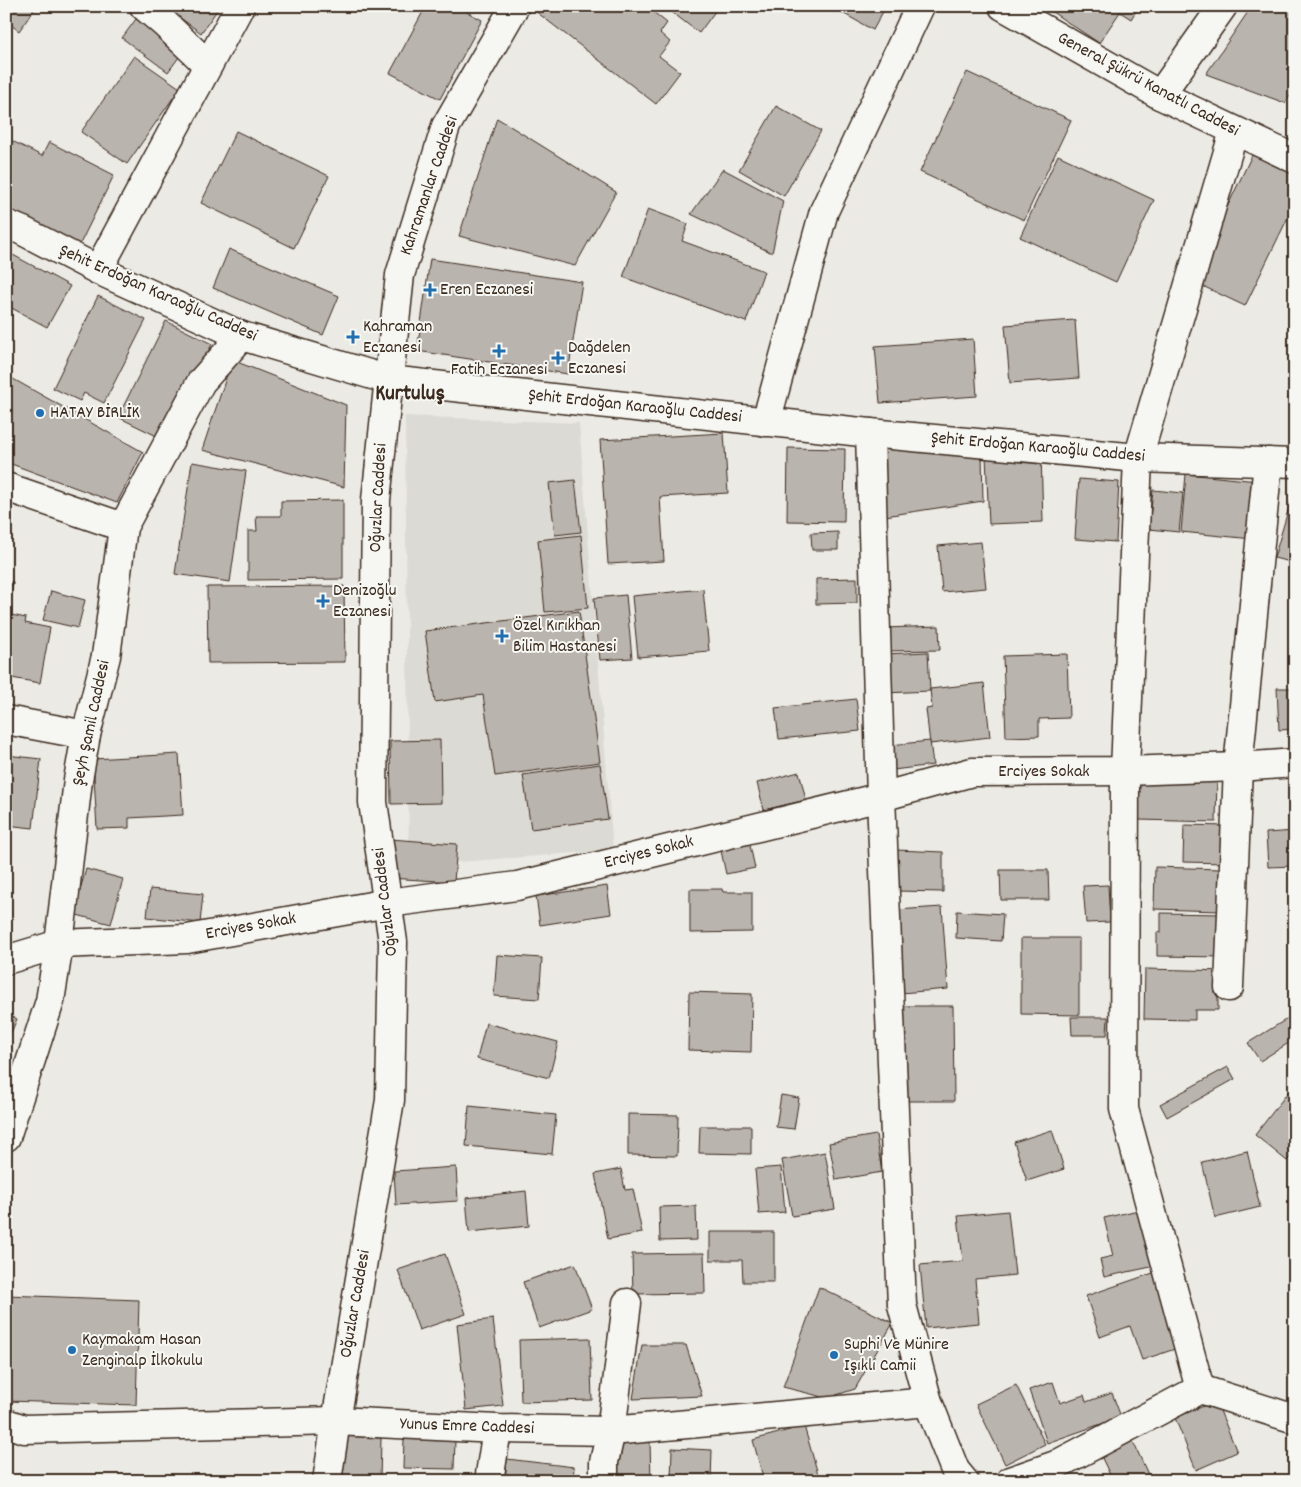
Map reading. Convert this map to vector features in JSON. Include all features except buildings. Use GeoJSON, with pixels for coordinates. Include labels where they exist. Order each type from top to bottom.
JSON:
{"type":"FeatureCollection","features":[{"type":"Feature","properties":{"kind":"street"},"geometry":{"type":"LineString","coordinates":[[144,6],[208,64]]}},
{"type":"Feature","properties":{"kind":"street"},"geometry":{"type":"LineString","coordinates":[[98,270],[240,6]]}},
{"type":"Feature","properties":{"kind":"street","name":"Kahramanlar Caddesi"},"geometry":{"type":"LineString","coordinates":[[389,380],[400,275],[446,126],[515,6]]}},
{"type":"Feature","properties":{"kind":"street"},"geometry":{"type":"LineString","coordinates":[[766,422],[824,210],[920,6]]}},
{"type":"Feature","properties":{"kind":"street","name":"General Şükrü Kanatlı Caddesi"},"geometry":{"type":"LineString","coordinates":[[1003,6],[1160,95],[1295,159]]}},
{"type":"Feature","properties":{"kind":"street"},"geometry":{"type":"LineString","coordinates":[[1160,95],[1223,6]]}},
{"type":"Feature","properties":{"kind":"street"},"geometry":{"type":"LineString","coordinates":[[1200,1389],[1124,1109],[1125,771],[1138,458],[1234,131]]}},
{"type":"Feature","properties":{"kind":"street","name":"Şehit Erdoğan Karaoğlu Caddesi"},"geometry":{"type":"LineString","coordinates":[[6,224],[98,270],[242,336],[389,380],[870,433],[1138,458],[1295,463]]}},
{"type":"Feature","properties":{"kind":"street","name":"Şeyh Şamil Caddesi"},"geometry":{"type":"LineString","coordinates":[[6,1137],[50,1001],[59,944],[78,780],[86,735],[106,656],[122,527],[201,382],[242,336]]}},
{"type":"Feature","properties":{"kind":"street","name":"Oğuzlar Caddesi"},"geometry":{"type":"LineString","coordinates":[[327,1481],[390,1100],[394,942],[373,802],[376,500],[389,380]]}},
{"type":"Feature","properties":{"kind":"street"},"geometry":{"type":"LineString","coordinates":[[870,433],[902,1305],[928,1402],[955,1470],[964,1481]]}},
{"type":"Feature","properties":{"kind":"street"},"geometry":{"type":"LineString","coordinates":[[1229,987],[1238,767],[1268,462]]}},
{"type":"Feature","properties":{"kind":"street"},"geometry":{"type":"LineString","coordinates":[[6,487],[122,527]]}},
{"type":"Feature","properties":{"kind":"street"},"geometry":{"type":"LineString","coordinates":[[6,720],[86,735]]}},
{"type":"Feature","properties":{"kind":"street","name":"Erciyes Sokak"},"geometry":{"type":"LineString","coordinates":[[6,960],[59,944],[187,939],[388,903],[517,886],[882,797],[972,772],[1125,771],[1295,763]]}},
{"type":"Feature","properties":{"kind":"street"},"geometry":{"type":"LineString","coordinates":[[604,1481],[604,1462],[611,1431],[627,1302]]}},
{"type":"Feature","properties":{"kind":"street"},"geometry":{"type":"LineString","coordinates":[[1010,1481],[1060,1473],[1200,1389],[1295,1419]]}},
{"type":"Feature","properties":{"kind":"street","name":"Yunus Emre Caddesi"},"geometry":{"type":"LineString","coordinates":[[6,1423],[24,1429],[336,1422],[498,1430],[611,1431],[928,1402]]}},
{"type":"Feature","properties":{"kind":"street"},"geometry":{"type":"LineString","coordinates":[[489,1481],[498,1430]]}},
{"type":"Feature","properties":{"kind":"shaded area","name":"Özel Kırıkhan Bilim Hastanesi"},"geometry":{"type":"Polygon","coordinates":[[[405,416],[579,423],[613,850],[409,866],[405,416]]]}},
{"type":"Feature","properties":{"kind":"place","name":"Eren Eczanesi"},"geometry":{"type":"Point","coordinates":[430,290]}},
{"type":"Feature","properties":{"kind":"place","name":"Kahraman Eczanesi"},"geometry":{"type":"Point","coordinates":[353,337]}},
{"type":"Feature","properties":{"kind":"place","name":"Fatih Eczanesi"},"geometry":{"type":"Point","coordinates":[499,351]}},
{"type":"Feature","properties":{"kind":"place","name":"Dağdelen Eczanesi"},"geometry":{"type":"Point","coordinates":[558,358]}},
{"type":"Feature","properties":{"kind":"place","name":"HATAY BİRLİK"},"geometry":{"type":"Point","coordinates":[40,413]}},
{"type":"Feature","properties":{"kind":"place","name":"Denizoğlu Eczanesi"},"geometry":{"type":"Point","coordinates":[323,601]}},
{"type":"Feature","properties":{"kind":"place","name":"Özel Kırıkhan Bilim Hastanesi"},"geometry":{"type":"Point","coordinates":[502,636]}},
{"type":"Feature","properties":{"kind":"place","name":"Kaymakam Hasan Zenginalp İlkokulu"},"geometry":{"type":"Point","coordinates":[72,1350]}},
{"type":"Feature","properties":{"kind":"place","name":"Suphi Ve Münire Işıklı Camii"},"geometry":{"type":"Point","coordinates":[834,1355]}},
{"type":"Feature","properties":{"kind":"district","name":"Kurtuluş"},"geometry":{"type":"Point","coordinates":[410,394]}}]}
